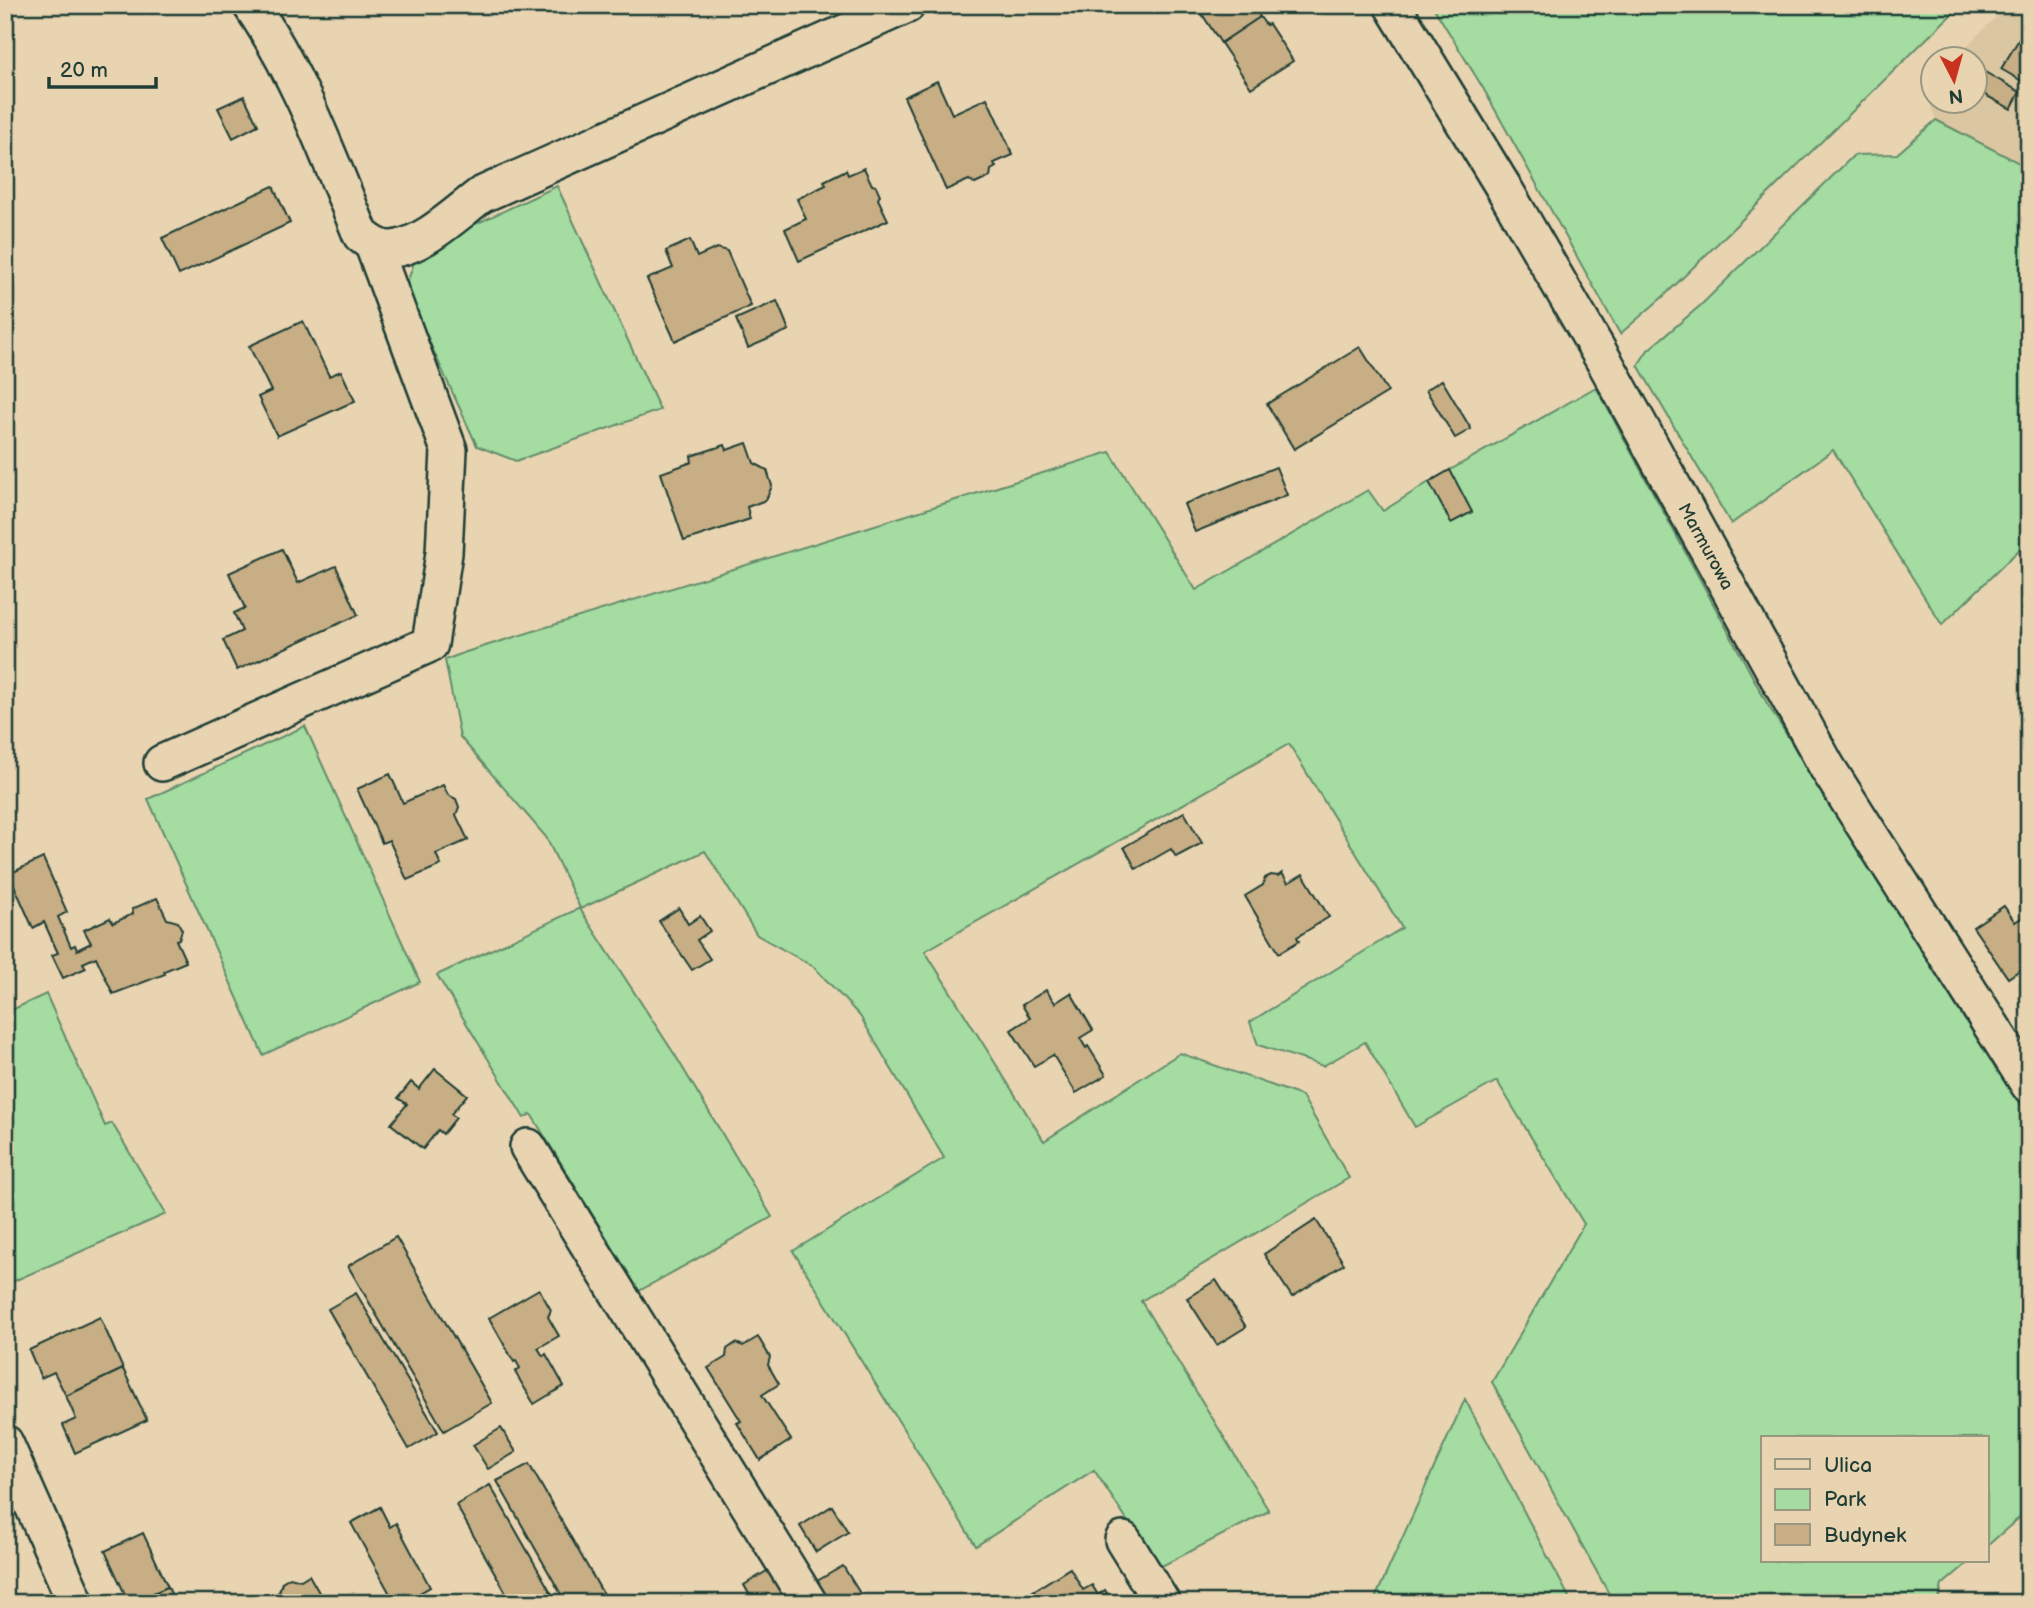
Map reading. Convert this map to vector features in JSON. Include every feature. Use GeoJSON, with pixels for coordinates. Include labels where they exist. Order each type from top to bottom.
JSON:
{"type":"FeatureCollection","features":[{"type":"Feature","properties":{"kind":"street"},"geometry":{"type":"LineString","coordinates":[[251,5],[277,43],[303,93],[361,235],[373,245],[389,250],[408,246],[431,233],[481,195],[907,5]]}},
{"type":"Feature","properties":{"kind":"street","name":"Marmurowa"},"geometry":{"type":"LineString","coordinates":[[1392,5],[1505,190],[1607,366],[1827,768],[2029,1084]]}},
{"type":"Feature","properties":{"kind":"street"},"geometry":{"type":"LineString","coordinates":[[162,763],[430,644],[444,553],[449,450],[373,245]]}},
{"type":"Feature","properties":{"kind":"street"},"geometry":{"type":"LineString","coordinates":[[528,1147],[809,1603]]}},
{"type":"Feature","properties":{"kind":"street"},"geometry":{"type":"LineString","coordinates":[[5,1443],[76,1603]]}},
{"type":"Feature","properties":{"kind":"street"},"geometry":{"type":"LineString","coordinates":[[1123,1540],[1162,1603]]}},
{"type":"Feature","properties":{"kind":"shaded area"},"geometry":{"type":"Polygon","coordinates":[[[2008,5],[2029,5],[2029,168],[1936,120],[1934,116],[1988,116],[1988,46],[1966,46],[2008,5]]]}},
{"type":"Feature","properties":{"kind":"green space"},"geometry":{"type":"Polygon","coordinates":[[[1432,5],[1961,5],[1665,295],[1620,334],[1483,88],[1432,5]]]}},
{"type":"Feature","properties":{"kind":"green space"},"geometry":{"type":"Polygon","coordinates":[[[1936,120],[2029,168],[2029,540],[1942,625],[1833,450],[1731,524],[1638,365],[1648,350],[1701,305],[1854,155],[1897,154],[1936,120]]]}},
{"type":"Feature","properties":{"kind":"green space"},"geometry":{"type":"Polygon","coordinates":[[[557,186],[660,410],[516,461],[477,446],[405,289],[418,251],[557,186]]]}},
{"type":"Feature","properties":{"kind":"green space"},"geometry":{"type":"Polygon","coordinates":[[[1596,387],[1768,705],[1968,1025],[2029,1116],[2029,1509],[1988,1545],[1988,1436],[1761,1436],[1761,1562],[1969,1562],[1942,1585],[1938,1603],[1614,1603],[1492,1382],[1584,1224],[1497,1081],[1415,1127],[1365,1042],[1323,1066],[1258,1045],[1250,1022],[1402,928],[1289,744],[925,951],[1044,1141],[1180,1053],[1302,1096],[1349,1178],[1141,1301],[1269,1511],[1158,1568],[1094,1470],[976,1546],[793,1251],[944,1158],[860,1016],[814,967],[757,935],[705,851],[580,909],[675,1055],[772,1217],[639,1291],[531,1114],[524,1118],[437,975],[580,908],[546,837],[460,737],[445,660],[1110,452],[1196,590],[1368,490],[1383,511],[1596,387]]]}},
{"type":"Feature","properties":{"kind":"green space"},"geometry":{"type":"Polygon","coordinates":[[[305,726],[420,982],[263,1055],[148,799],[305,726]]]}},
{"type":"Feature","properties":{"kind":"green space"},"geometry":{"type":"Polygon","coordinates":[[[46,994],[105,1126],[112,1123],[166,1214],[5,1285],[5,1013],[46,994]]]}},
{"type":"Feature","properties":{"kind":"green space"},"geometry":{"type":"Polygon","coordinates":[[[1465,1399],[1572,1603],[1373,1603],[1465,1399]]]}},
{"type":"Feature","properties":{"kind":"building"},"geometry":{"type":"Polygon","coordinates":[[[1196,5],[1255,5],[1260,17],[1221,43],[1196,5]]]}},
{"type":"Feature","properties":{"kind":"building"},"geometry":{"type":"Polygon","coordinates":[[[1260,17],[1266,25],[1269,24],[1293,61],[1251,88],[1221,43],[1260,17]]]}},
{"type":"Feature","properties":{"kind":"building"},"geometry":{"type":"Polygon","coordinates":[[[2027,26],[2029,76],[2025,83],[2001,69],[2027,26]]]}},
{"type":"Feature","properties":{"kind":"building"},"geometry":{"type":"Polygon","coordinates":[[[1988,74],[2020,92],[2011,109],[1988,97],[1988,74]]]}},
{"type":"Feature","properties":{"kind":"building"},"geometry":{"type":"Polygon","coordinates":[[[937,81],[952,114],[987,98],[1013,155],[994,163],[996,167],[991,170],[990,177],[975,184],[969,180],[946,190],[904,97],[937,81]]]}},
{"type":"Feature","properties":{"kind":"building"},"geometry":{"type":"Polygon","coordinates":[[[244,96],[258,125],[233,138],[218,108],[244,96]]]}},
{"type":"Feature","properties":{"kind":"building"},"geometry":{"type":"Polygon","coordinates":[[[864,168],[872,185],[876,186],[880,195],[878,199],[888,220],[799,261],[785,229],[806,219],[797,199],[826,185],[824,181],[846,170],[848,175],[864,168]]]}},
{"type":"Feature","properties":{"kind":"building"},"geometry":{"type":"Polygon","coordinates":[[[273,186],[290,223],[179,275],[162,238],[273,186]]]}},
{"type":"Feature","properties":{"kind":"building"},"geometry":{"type":"Polygon","coordinates":[[[690,240],[697,257],[717,248],[727,251],[751,306],[675,341],[647,279],[673,268],[666,251],[690,240]]]}},
{"type":"Feature","properties":{"kind":"building"},"geometry":{"type":"Polygon","coordinates":[[[777,301],[789,330],[748,348],[736,319],[777,301]]]}},
{"type":"Feature","properties":{"kind":"building"},"geometry":{"type":"Polygon","coordinates":[[[303,321],[329,376],[341,371],[355,401],[277,436],[258,397],[271,391],[249,346],[303,321]]]}},
{"type":"Feature","properties":{"kind":"building"},"geometry":{"type":"Polygon","coordinates":[[[1360,347],[1388,392],[1294,449],[1267,404],[1360,347]]]}},
{"type":"Feature","properties":{"kind":"building"},"geometry":{"type":"Polygon","coordinates":[[[1442,380],[1471,429],[1455,438],[1426,390],[1442,380]]]}},
{"type":"Feature","properties":{"kind":"building"},"geometry":{"type":"Polygon","coordinates":[[[747,443],[754,463],[767,470],[772,486],[766,500],[747,507],[750,519],[684,541],[661,473],[692,462],[691,456],[725,445],[727,450],[747,443]]]}},
{"type":"Feature","properties":{"kind":"building"},"geometry":{"type":"Polygon","coordinates":[[[1276,467],[1287,495],[1195,532],[1184,504],[1276,467]]]}},
{"type":"Feature","properties":{"kind":"building"},"geometry":{"type":"Polygon","coordinates":[[[1450,470],[1472,512],[1451,523],[1429,482],[1450,470]]]}},
{"type":"Feature","properties":{"kind":"building"},"geometry":{"type":"Polygon","coordinates":[[[282,549],[298,583],[336,566],[358,615],[237,670],[223,640],[242,631],[234,613],[245,608],[229,573],[282,549]]]}},
{"type":"Feature","properties":{"kind":"building"},"geometry":{"type":"Polygon","coordinates":[[[390,774],[403,803],[443,785],[448,795],[456,799],[459,807],[456,815],[468,840],[436,854],[441,865],[407,880],[389,840],[382,843],[357,789],[390,774]]]}},
{"type":"Feature","properties":{"kind":"building"},"geometry":{"type":"Polygon","coordinates":[[[1184,812],[1202,843],[1176,857],[1171,849],[1136,869],[1124,847],[1184,812]]]}},
{"type":"Feature","properties":{"kind":"building"},"geometry":{"type":"Polygon","coordinates":[[[43,858],[67,912],[58,917],[71,947],[75,945],[77,950],[91,943],[84,930],[110,918],[113,923],[133,914],[132,909],[157,898],[167,919],[178,922],[182,930],[176,940],[186,962],[164,971],[165,974],[113,994],[96,957],[83,963],[86,968],[63,978],[52,955],[58,953],[44,922],[33,928],[9,874],[43,858]]]}},
{"type":"Feature","properties":{"kind":"building"},"geometry":{"type":"Polygon","coordinates":[[[1282,873],[1288,883],[1303,874],[1329,917],[1297,937],[1299,941],[1279,953],[1245,896],[1263,885],[1265,878],[1282,873]]]}},
{"type":"Feature","properties":{"kind":"building"},"geometry":{"type":"Polygon","coordinates":[[[2004,906],[2015,922],[2027,914],[2029,916],[2029,938],[2026,940],[2029,944],[2029,964],[2008,978],[1973,927],[2004,906]]]}},
{"type":"Feature","properties":{"kind":"building"},"geometry":{"type":"Polygon","coordinates":[[[679,908],[688,924],[700,916],[710,931],[697,940],[710,959],[692,970],[659,921],[679,908]]]}},
{"type":"Feature","properties":{"kind":"building"},"geometry":{"type":"Polygon","coordinates":[[[1046,990],[1055,1003],[1071,993],[1093,1030],[1080,1038],[1106,1075],[1076,1093],[1053,1055],[1034,1066],[1011,1030],[1030,1018],[1022,1005],[1046,990]]]}},
{"type":"Feature","properties":{"kind":"building"},"geometry":{"type":"Polygon","coordinates":[[[435,1069],[467,1095],[451,1114],[456,1118],[443,1134],[438,1130],[423,1149],[391,1124],[407,1104],[398,1098],[411,1082],[419,1089],[435,1069]]]}},
{"type":"Feature","properties":{"kind":"building"},"geometry":{"type":"Polygon","coordinates":[[[1316,1220],[1344,1264],[1292,1297],[1264,1254],[1316,1220]]]}},
{"type":"Feature","properties":{"kind":"building"},"geometry":{"type":"Polygon","coordinates":[[[396,1237],[492,1403],[444,1431],[348,1266],[396,1237]]]}},
{"type":"Feature","properties":{"kind":"building"},"geometry":{"type":"Polygon","coordinates":[[[1216,1280],[1246,1327],[1217,1345],[1187,1298],[1216,1280]]]}},
{"type":"Feature","properties":{"kind":"building"},"geometry":{"type":"Polygon","coordinates":[[[539,1289],[551,1310],[548,1317],[559,1336],[538,1348],[543,1356],[546,1354],[564,1386],[534,1404],[515,1372],[520,1368],[489,1318],[539,1289]]]}},
{"type":"Feature","properties":{"kind":"building"},"geometry":{"type":"Polygon","coordinates":[[[356,1293],[438,1432],[409,1449],[328,1309],[356,1293]]]}},
{"type":"Feature","properties":{"kind":"building"},"geometry":{"type":"Polygon","coordinates":[[[100,1317],[123,1369],[66,1396],[54,1372],[41,1378],[29,1350],[100,1317]]]}},
{"type":"Feature","properties":{"kind":"building"},"geometry":{"type":"Polygon","coordinates":[[[758,1337],[770,1357],[768,1365],[779,1384],[762,1395],[791,1440],[760,1460],[737,1423],[741,1421],[708,1368],[726,1357],[727,1349],[736,1343],[743,1346],[758,1337]]]}},
{"type":"Feature","properties":{"kind":"building"},"geometry":{"type":"Polygon","coordinates":[[[123,1369],[147,1420],[75,1453],[63,1425],[76,1419],[66,1396],[123,1369]]]}},
{"type":"Feature","properties":{"kind":"building"},"geometry":{"type":"Polygon","coordinates":[[[501,1428],[516,1452],[488,1469],[473,1445],[501,1428]]]}},
{"type":"Feature","properties":{"kind":"building"},"geometry":{"type":"Polygon","coordinates":[[[529,1464],[606,1599],[599,1603],[566,1603],[497,1481],[529,1464]]]}},
{"type":"Feature","properties":{"kind":"building"},"geometry":{"type":"Polygon","coordinates":[[[490,1485],[557,1603],[512,1603],[456,1505],[490,1485]]]}},
{"type":"Feature","properties":{"kind":"building"},"geometry":{"type":"Polygon","coordinates":[[[832,1506],[848,1532],[816,1552],[800,1526],[832,1506]]]}},
{"type":"Feature","properties":{"kind":"building"},"geometry":{"type":"Polygon","coordinates":[[[380,1507],[390,1527],[396,1523],[430,1587],[402,1603],[395,1603],[351,1523],[380,1507]]]}},
{"type":"Feature","properties":{"kind":"building"},"geometry":{"type":"Polygon","coordinates":[[[143,1533],[168,1587],[129,1603],[105,1551],[143,1533]]]}},
{"type":"Feature","properties":{"kind":"building"},"geometry":{"type":"Polygon","coordinates":[[[843,1566],[866,1603],[831,1603],[817,1581],[843,1566]]]}},
{"type":"Feature","properties":{"kind":"building"},"geometry":{"type":"Polygon","coordinates":[[[1070,1568],[1083,1590],[1092,1585],[1098,1595],[1105,1590],[1113,1603],[1037,1603],[1030,1593],[1070,1568]]]}},
{"type":"Feature","properties":{"kind":"building"},"geometry":{"type":"Polygon","coordinates":[[[770,1569],[792,1603],[754,1603],[744,1585],[770,1569]]]}},
{"type":"Feature","properties":{"kind":"building"},"geometry":{"type":"Polygon","coordinates":[[[309,1575],[325,1603],[273,1603],[270,1597],[279,1592],[282,1582],[290,1577],[301,1580],[309,1575]]]}},
{"type":"Feature","properties":{"kind":"building"},"geometry":{"type":"Polygon","coordinates":[[[168,1587],[175,1603],[133,1603],[165,1588],[168,1587]]]}}]}
